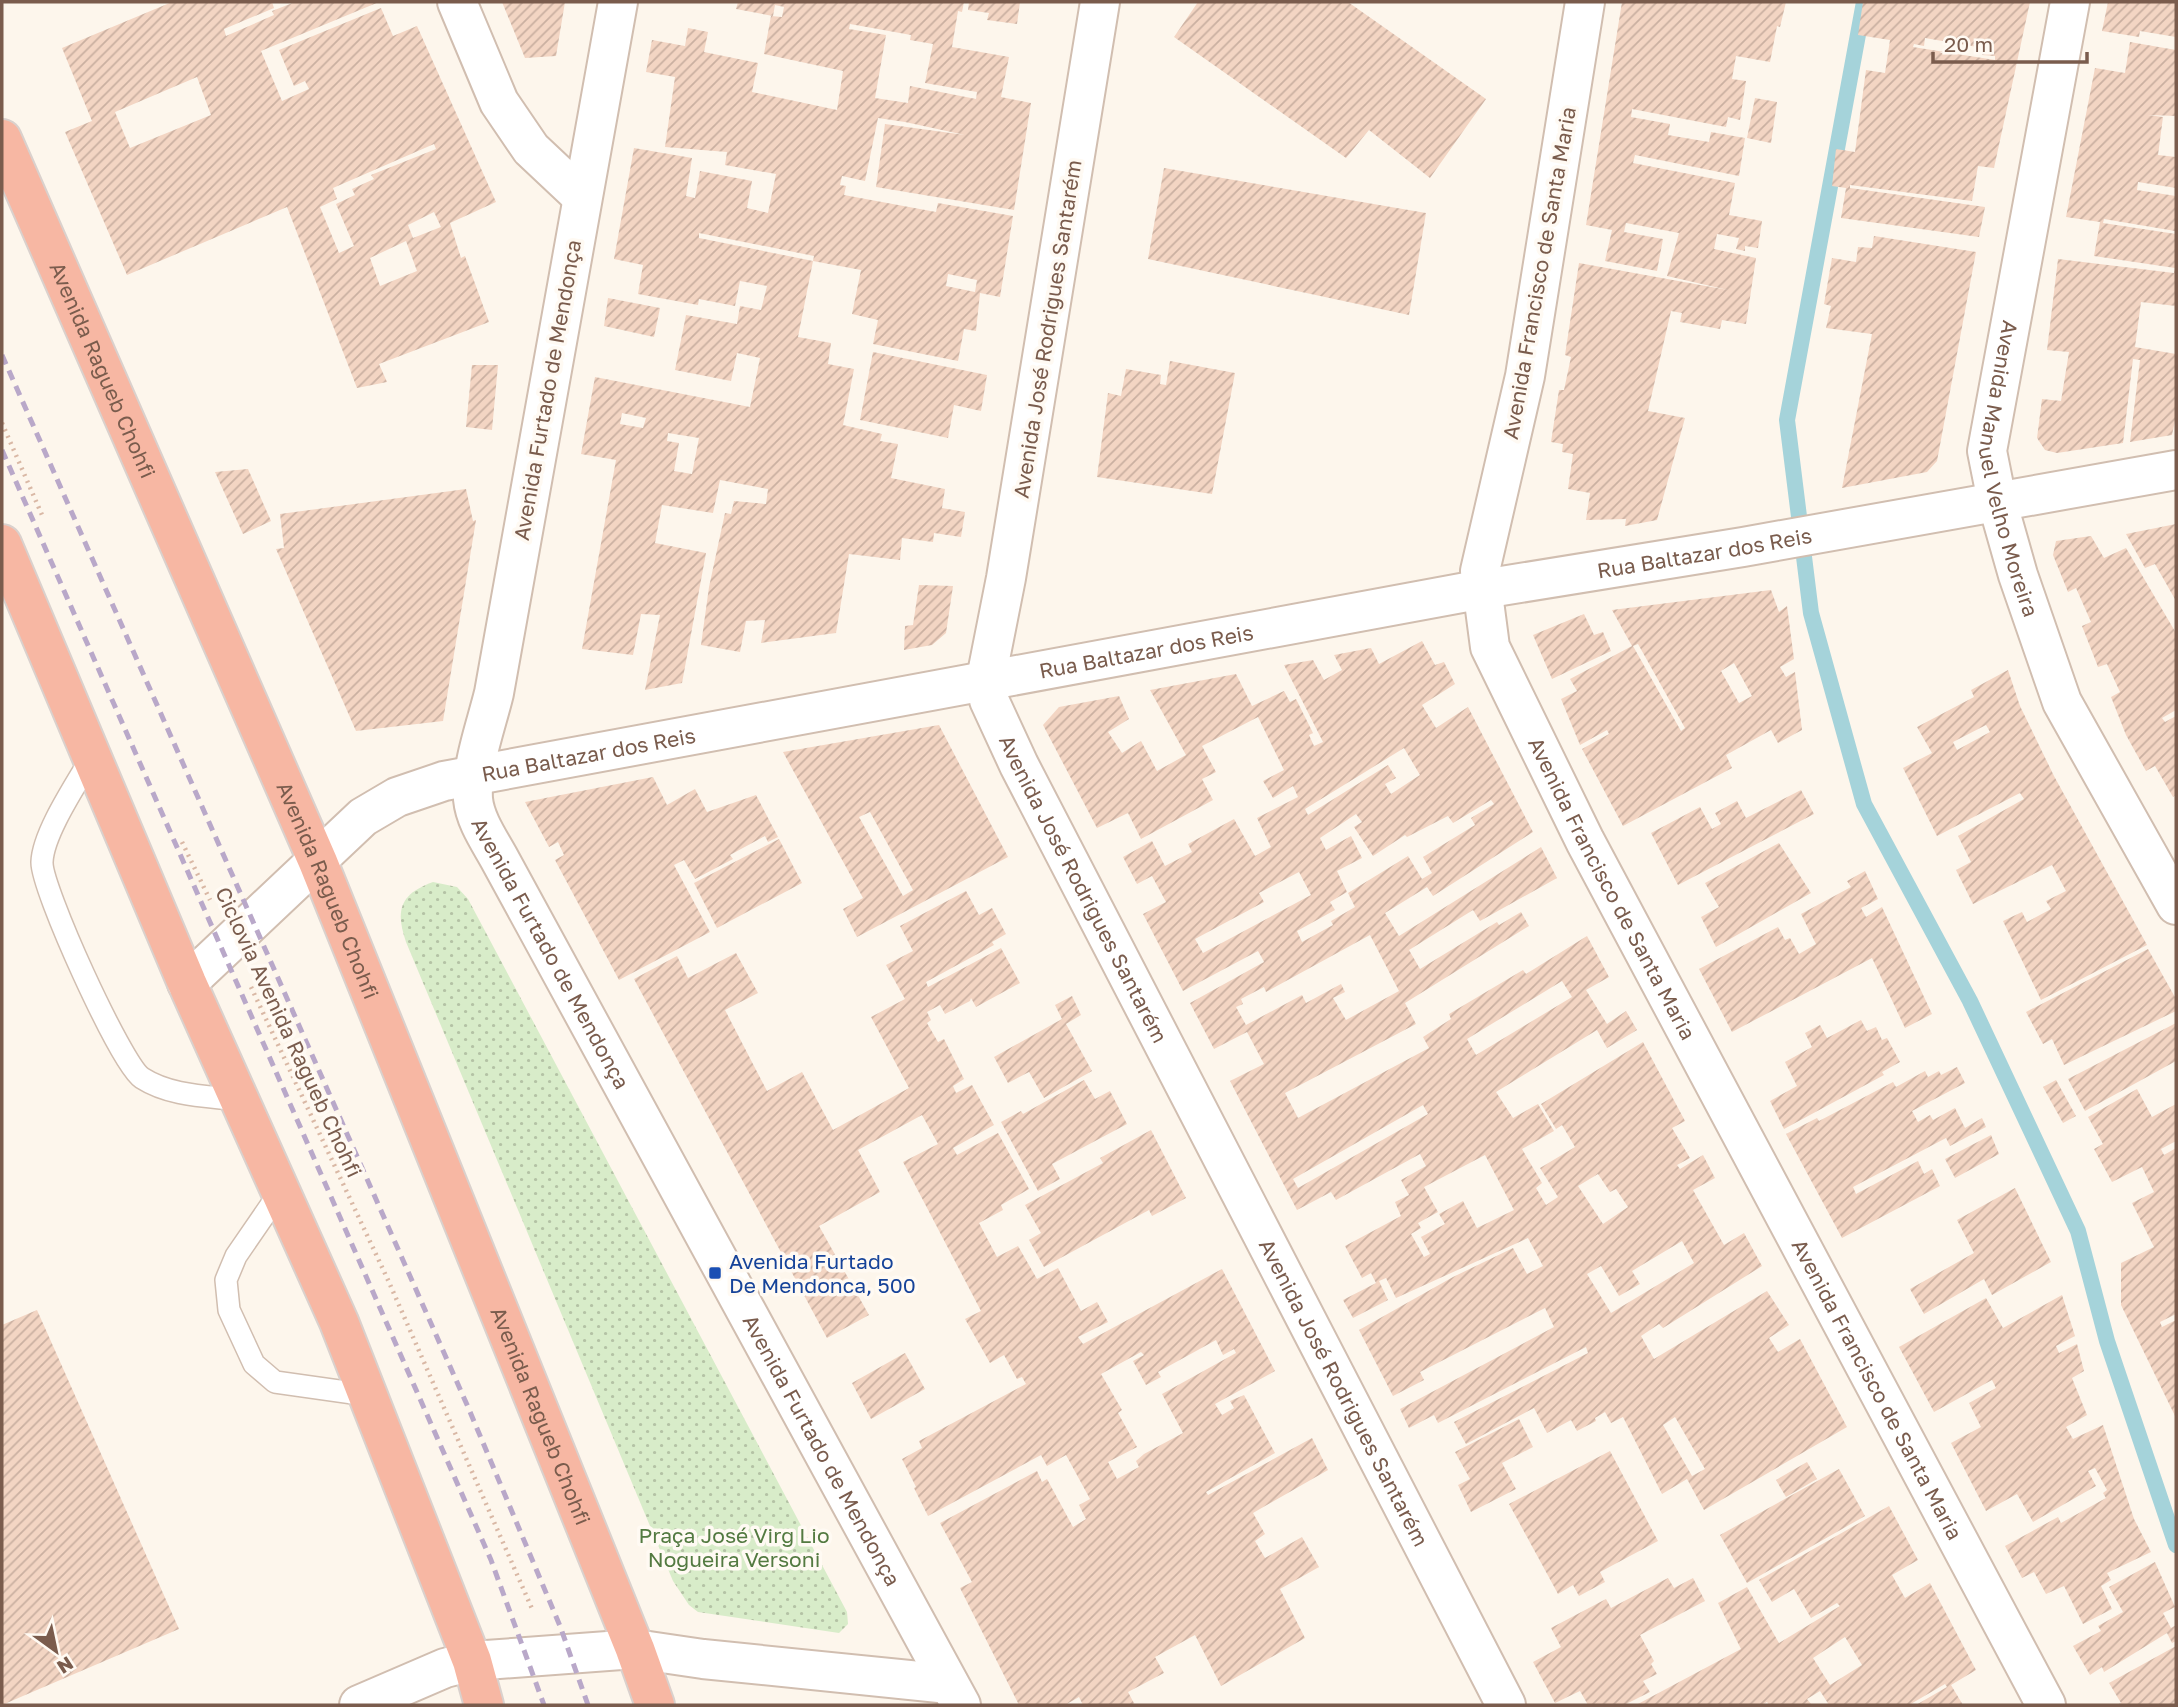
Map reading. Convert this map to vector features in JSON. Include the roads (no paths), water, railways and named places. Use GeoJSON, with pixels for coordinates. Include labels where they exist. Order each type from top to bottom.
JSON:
{"type":"FeatureCollection","features":[{"type":"Feature","properties":{"kind":"highway","name":"Avenida Ragueb Chohfi"},"geometry":{"type":"LineString","coordinates":[[2,139],[318,862],[635,1649],[655,1705]]}},
{"type":"Feature","properties":{"kind":"highway"},"geometry":{"type":"LineString","coordinates":[[2,544],[187,983],[339,1322],[472,1661],[484,1705]]}},
{"type":"Feature","properties":{"kind":"street"},"geometry":{"type":"LineString","coordinates":[[457,2],[499,102],[531,149],[581,196]]}},
{"type":"Feature","properties":{"kind":"street","name":"Avenida Furtado de Mendonça"},"geometry":{"type":"LineString","coordinates":[[618,2],[581,196],[494,693],[475,775],[473,800],[481,826],[955,1695]]}},
{"type":"Feature","properties":{"kind":"street","name":"Avenida José Rodrigues Santarém"},"geometry":{"type":"LineString","coordinates":[[1100,2],[1006,578],[986,679],[989,700],[1019,765],[1506,1705]]}},
{"type":"Feature","properties":{"kind":"street","name":"Avenida Francisco de Santa Maria"},"geometry":{"type":"LineString","coordinates":[[1584,2],[1525,376],[1480,571],[1490,647],[1585,841],[2046,1705]]}},
{"type":"Feature","properties":{"kind":"street","name":"Avenida Manuel Velho Moreira"},"geometry":{"type":"LineString","coordinates":[[2070,2],[1987,451],[1997,501],[2062,702],[2176,905]]}},
{"type":"Feature","properties":{"kind":"street","name":"Rua Baltazar dos Reis"},"geometry":{"type":"LineString","coordinates":[[187,983],[363,817],[397,797],[444,781],[1483,589],[1743,547],[1849,526],[2176,470]]}},
{"type":"Feature","properties":{"kind":"street"},"geometry":{"type":"LineString","coordinates":[[359,1705],[445,1668],[472,1661],[635,1649],[955,1695]]}},
{"type":"Feature","properties":{"kind":"lane"},"geometry":{"type":"LineString","coordinates":[[92,757],[54,823],[42,862],[51,899],[119,1048],[139,1076],[170,1091],[239,1100]]}},
{"type":"Feature","properties":{"kind":"lane"},"geometry":{"type":"LineString","coordinates":[[280,1192],[236,1256],[226,1280],[229,1310],[254,1364],[275,1382],[367,1395]]}},
{"type":"Feature","properties":{"kind":"waterway"},"geometry":{"type":"LineString","coordinates":[[1864,2],[1787,420],[1811,613],[1864,804],[1970,1001],[2078,1231],[2107,1341],[2176,1545]]}},
{"type":"Feature","properties":{"kind":"railway"},"geometry":{"type":"LineString","coordinates":[[2,355],[468,1407],[560,1626],[588,1705]]}},
{"type":"Feature","properties":{"kind":"railway"},"geometry":{"type":"LineString","coordinates":[[2,450],[491,1560],[544,1705]]}},
{"type":"Feature","properties":{"kind":"place","name":"Avenida Furtado De Mendonca, 500"},"geometry":{"type":"Point","coordinates":[715,1273]}},
{"type":"Feature","properties":{"kind":"park label","name":"Praça José Virg Lio Nogueira Versoni"},"geometry":{"type":"Point","coordinates":[734,1547]}}]}
